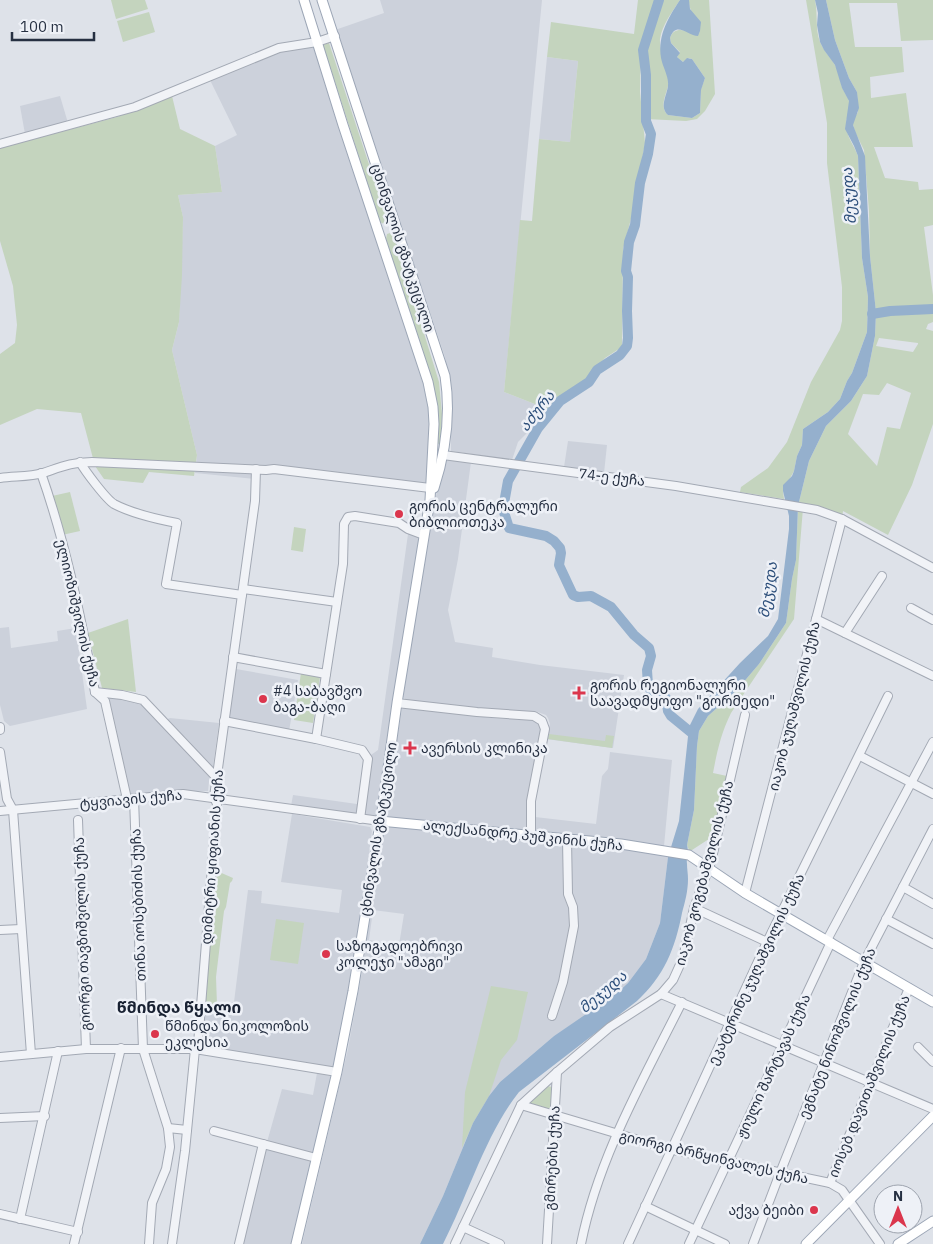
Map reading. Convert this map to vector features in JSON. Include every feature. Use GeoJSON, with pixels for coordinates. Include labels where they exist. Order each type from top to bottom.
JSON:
{"type":"FeatureCollection","features":[{"type":"Feature","properties":{"kind":"main road","name":"ცხინვალის გზატკეცილი"},"geometry":{"type":"LineString","coordinates":[[304,0],[428,382],[433,407],[430,500]]}},
{"type":"Feature","properties":{"kind":"main road","name":"ცხინვალის გზატკეცილი"},"geometry":{"type":"LineString","coordinates":[[296,1244],[337,1072],[353,991],[380,821],[396,703],[430,500],[443,454],[448,404],[445,376],[322,0]]}},
{"type":"Feature","properties":{"kind":"main road"},"geometry":{"type":"LineString","coordinates":[[378,231],[395,226]]}},
{"type":"Feature","properties":{"kind":"main road"},"geometry":{"type":"LineString","coordinates":[[432,450],[443,454]]}},
{"type":"Feature","properties":{"kind":"main road","name":"ალექსანდრე პუშკინის ქუჩა"},"geometry":{"type":"LineString","coordinates":[[380,821],[621,844],[665,850],[689,855],[709,868]]}},
{"type":"Feature","properties":{"kind":"main road"},"geometry":{"type":"LineString","coordinates":[[709,868],[745,893],[933,1002]]}},
{"type":"Feature","properties":{"kind":"main road"},"geometry":{"type":"LineString","coordinates":[[806,1244],[933,1116]]}},
{"type":"Feature","properties":{"kind":"main road"},"geometry":{"type":"LineString","coordinates":[[898,1244],[933,1221]]}},
{"type":"Feature","properties":{"kind":"street"},"geometry":{"type":"LineString","coordinates":[[0,144],[135,107],[279,48],[317,42],[335,36]]}},
{"type":"Feature","properties":{"kind":"street","name":"74-ე ქუჩა"},"geometry":{"type":"LineString","coordinates":[[443,454],[676,486],[803,508],[823,512],[842,519]]}},
{"type":"Feature","properties":{"kind":"street"},"geometry":{"type":"LineString","coordinates":[[0,478],[42,473],[58,466],[80,462],[256,469],[274,468],[430,488]]}},
{"type":"Feature","properties":{"kind":"street"},"geometry":{"type":"LineString","coordinates":[[80,462],[85,471],[113,504],[154,518],[177,523],[166,584],[337,602]]}},
{"type":"Feature","properties":{"kind":"street","name":"დიმიტრი ყიფიანის ქუჩა"},"geometry":{"type":"LineString","coordinates":[[172,1244],[187,1130],[195,1049],[198,1044],[217,804],[214,797],[216,777],[255,501],[256,469]]}},
{"type":"Feature","properties":{"kind":"street","name":"ელიოზიშვილის ქუჩა"},"geometry":{"type":"LineString","coordinates":[[42,473],[81,617],[95,692],[143,700],[216,777]]}},
{"type":"Feature","properties":{"kind":"street"},"geometry":{"type":"LineString","coordinates":[[316,739],[343,564],[344,524],[348,517],[355,516],[399,523],[408,529],[424,535]]}},
{"type":"Feature","properties":{"kind":"street"},"geometry":{"type":"LineString","coordinates":[[842,519],[933,568]]}},
{"type":"Feature","properties":{"kind":"street","name":"იაკობ ჯუღაშვილის ქუჩა"},"geometry":{"type":"LineString","coordinates":[[745,893],[842,519]]}},
{"type":"Feature","properties":{"kind":"street"},"geometry":{"type":"LineString","coordinates":[[845,633],[882,576]]}},
{"type":"Feature","properties":{"kind":"street"},"geometry":{"type":"LineString","coordinates":[[911,608],[933,620]]}},
{"type":"Feature","properties":{"kind":"street"},"geometry":{"type":"LineString","coordinates":[[816,619],[933,676]]}},
{"type":"Feature","properties":{"kind":"street"},"geometry":{"type":"LineString","coordinates":[[233,657],[326,674]]}},
{"type":"Feature","properties":{"kind":"street","name":"თინა იოსებიძის ქუჩა"},"geometry":{"type":"LineString","coordinates":[[95,692],[105,701],[130,798],[143,1049],[168,1128],[170,1147],[166,1169],[152,1203],[148,1244]]}},
{"type":"Feature","properties":{"kind":"street","name":"ეკატერინე ჯუღაშვილის ქუჩა"},"geometry":{"type":"LineString","coordinates":[[628,1244],[767,942],[888,696]]}},
{"type":"Feature","properties":{"kind":"street"},"geometry":{"type":"LineString","coordinates":[[396,703],[534,716],[542,721],[545,729],[531,801],[531,836]]}},
{"type":"Feature","properties":{"kind":"street","name":"იაკობ გოგებაშვილის ქუჩა"},"geometry":{"type":"LineString","coordinates":[[454,1244],[521,1106],[557,1072],[610,1027],[661,994],[678,972],[694,908],[709,868],[745,715]]}},
{"type":"Feature","properties":{"kind":"street"},"geometry":{"type":"LineString","coordinates":[[224,721],[362,750],[368,759],[360,819]]}},
{"type":"Feature","properties":{"kind":"street","name":"ჟიული შარტავას ქუჩა"},"geometry":{"type":"LineString","coordinates":[[689,1244],[729,1162],[829,941],[933,742]]}},
{"type":"Feature","properties":{"kind":"street"},"geometry":{"type":"LineString","coordinates":[[0,752],[7,799],[13,810],[30,1054]]}},
{"type":"Feature","properties":{"kind":"street"},"geometry":{"type":"LineString","coordinates":[[860,756],[933,794]]}},
{"type":"Feature","properties":{"kind":"street","name":"ტყვიავის ქუჩა"},"geometry":{"type":"LineString","coordinates":[[0,811],[184,794],[380,821]]}},
{"type":"Feature","properties":{"kind":"street","name":"გიორგი თავზიშვილის ქუჩა"},"geometry":{"type":"LineString","coordinates":[[78,820],[86,1049]]}},
{"type":"Feature","properties":{"kind":"street","name":"ეგნატე ნინოშვილის ქუჩა"},"geometry":{"type":"LineString","coordinates":[[753,1244],[864,962],[933,829]]}},
{"type":"Feature","properties":{"kind":"street"},"geometry":{"type":"LineString","coordinates":[[552,1016],[563,982],[574,926],[573,907],[568,894],[567,840]]}},
{"type":"Feature","properties":{"kind":"street"},"geometry":{"type":"LineString","coordinates":[[903,887],[933,904]]}},
{"type":"Feature","properties":{"kind":"street"},"geometry":{"type":"LineString","coordinates":[[694,908],[767,942]]}},
{"type":"Feature","properties":{"kind":"street"},"geometry":{"type":"LineString","coordinates":[[886,919],[933,944]]}},
{"type":"Feature","properties":{"kind":"street"},"geometry":{"type":"LineString","coordinates":[[0,930],[21,929]]}},
{"type":"Feature","properties":{"kind":"street","name":"იოსებ დავითაშვილის ქუჩა"},"geometry":{"type":"LineString","coordinates":[[830,1184],[909,988]]}},
{"type":"Feature","properties":{"kind":"street"},"geometry":{"type":"LineString","coordinates":[[661,994],[933,1109]]}},
{"type":"Feature","properties":{"kind":"street"},"geometry":{"type":"LineString","coordinates":[[581,1244],[586,1219],[616,1134],[682,1002]]}},
{"type":"Feature","properties":{"kind":"street"},"geometry":{"type":"LineString","coordinates":[[918,1047],[933,1062]]}},
{"type":"Feature","properties":{"kind":"street"},"geometry":{"type":"LineString","coordinates":[[74,1244],[121,1048]]}},
{"type":"Feature","properties":{"kind":"street"},"geometry":{"type":"LineString","coordinates":[[0,1057],[86,1049],[195,1049],[337,1072]]}},
{"type":"Feature","properties":{"kind":"street"},"geometry":{"type":"LineString","coordinates":[[20,1219],[45,1116],[58,1051]]}},
{"type":"Feature","properties":{"kind":"street","name":"გმირების ქუჩა"},"geometry":{"type":"LineString","coordinates":[[547,1244],[557,1072]]}},
{"type":"Feature","properties":{"kind":"street","name":"გიორგი ბრწყინვალეს ქუჩა"},"geometry":{"type":"LineString","coordinates":[[521,1106],[672,1149],[830,1184],[842,1190],[880,1244]]}},
{"type":"Feature","properties":{"kind":"street"},"geometry":{"type":"LineString","coordinates":[[0,1118],[45,1116]]}},
{"type":"Feature","properties":{"kind":"street"},"geometry":{"type":"LineString","coordinates":[[168,1128],[187,1130]]}},
{"type":"Feature","properties":{"kind":"street"},"geometry":{"type":"LineString","coordinates":[[214,1132],[316,1158]]}},
{"type":"Feature","properties":{"kind":"street"},"geometry":{"type":"LineString","coordinates":[[239,1244],[263,1144]]}},
{"type":"Feature","properties":{"kind":"street"},"geometry":{"type":"LineString","coordinates":[[645,1206],[725,1244]]}},
{"type":"Feature","properties":{"kind":"street"},"geometry":{"type":"LineString","coordinates":[[0,1214],[78,1232]]}},
{"type":"Feature","properties":{"kind":"street"},"geometry":{"type":"LineString","coordinates":[[463,1228],[500,1244]]}},
{"type":"Feature","properties":{"kind":"shaded area"},"geometry":{"type":"Polygon","coordinates":[[[380,0],[542,0],[504,392],[550,410],[518,442],[512,460],[451,451],[451,396],[445,357],[335,30],[384,13],[380,0]]]}},
{"type":"Feature","properties":{"kind":"shaded area"},"geometry":{"type":"Polygon","coordinates":[[[315,47],[421,373],[429,407],[428,484],[271,467],[256,471],[255,479],[195,473],[197,455],[172,350],[179,322],[183,217],[178,195],[222,192],[215,146],[237,135],[209,78],[276,52],[315,47]]]}},
{"type":"Feature","properties":{"kind":"shaded area"},"geometry":{"type":"Polygon","coordinates":[[[547,57],[578,61],[570,142],[539,139],[547,57]]]}},
{"type":"Feature","properties":{"kind":"shaded area"},"geometry":{"type":"Polygon","coordinates":[[[60,96],[68,123],[25,134],[20,106],[60,96]]]}},
{"type":"Feature","properties":{"kind":"shaded area"},"geometry":{"type":"Polygon","coordinates":[[[568,441],[607,445],[604,473],[564,467],[568,441]]]}},
{"type":"Feature","properties":{"kind":"shaded area"},"geometry":{"type":"Polygon","coordinates":[[[448,460],[471,462],[458,559],[448,610],[455,642],[493,648],[492,657],[624,675],[613,748],[546,739],[550,724],[548,718],[546,715],[535,711],[484,711],[407,701],[403,697],[430,525],[443,463],[448,460]]]}},
{"type":"Feature","properties":{"kind":"shaded area"},"geometry":{"type":"Polygon","coordinates":[[[411,532],[421,535],[378,815],[374,819],[291,806],[293,795],[364,805],[371,755],[378,750],[408,534],[411,532]]]}},
{"type":"Feature","properties":{"kind":"shaded area"},"geometry":{"type":"Polygon","coordinates":[[[9,627],[11,648],[58,641],[57,631],[76,628],[87,709],[10,726],[4,721],[0,705],[0,628],[9,627]]]}},
{"type":"Feature","properties":{"kind":"shaded area","name":"#4 საბავშვო ბაგა-ბაღი"},"geometry":{"type":"Polygon","coordinates":[[[236,669],[298,680],[289,731],[232,720],[229,717],[236,669]]]}},
{"type":"Feature","properties":{"kind":"shaded area"},"geometry":{"type":"Polygon","coordinates":[[[109,696],[140,701],[210,772],[208,791],[179,791],[131,795],[128,793],[107,698],[109,696]]]}},
{"type":"Feature","properties":{"kind":"shaded area"},"geometry":{"type":"Polygon","coordinates":[[[407,706],[492,718],[533,720],[539,723],[542,729],[528,833],[386,818],[385,813],[402,709],[407,706]]]}},
{"type":"Feature","properties":{"kind":"shaded area"},"geometry":{"type":"Polygon","coordinates":[[[170,718],[219,723],[213,766],[208,766],[165,720],[170,718]]]}},
{"type":"Feature","properties":{"kind":"shaded area"},"geometry":{"type":"Polygon","coordinates":[[[610,752],[672,760],[664,846],[536,832],[535,817],[596,824],[602,776],[608,769],[610,752]]]}},
{"type":"Feature","properties":{"kind":"shaded area"},"geometry":{"type":"Polygon","coordinates":[[[292,814],[370,827],[372,831],[351,987],[333,1070],[205,1048],[202,1043],[203,1014],[216,1014],[230,1010],[232,1002],[234,1002],[248,890],[262,891],[261,903],[339,913],[342,890],[281,882],[292,814]]]}},
{"type":"Feature","properties":{"kind":"shaded area"},"geometry":{"type":"Polygon","coordinates":[[[384,826],[662,852],[663,855],[668,857],[660,923],[646,959],[628,983],[606,1002],[554,1036],[500,1082],[489,1096],[473,1123],[443,1196],[420,1244],[302,1244],[348,1049],[363,966],[384,826]],[[373,910],[369,940],[399,945],[404,914],[373,910]]]}},
{"type":"Feature","properties":{"kind":"shaded area"},"geometry":{"type":"Polygon","coordinates":[[[317,1073],[330,1076],[331,1078],[313,1155],[267,1142],[282,1089],[313,1095],[317,1073]]]}},
{"type":"Feature","properties":{"kind":"shaded area"},"geometry":{"type":"Polygon","coordinates":[[[266,1148],[310,1160],[311,1162],[292,1244],[241,1244],[266,1148]]]}},
{"type":"Feature","properties":{"kind":"green space"},"geometry":{"type":"Polygon","coordinates":[[[111,0],[145,0],[148,9],[116,19],[111,0]]]}},
{"type":"Feature","properties":{"kind":"green space"},"geometry":{"type":"Polygon","coordinates":[[[638,0],[680,0],[665,24],[660,39],[668,80],[664,108],[668,115],[692,118],[700,113],[701,89],[705,78],[692,59],[689,58],[683,62],[677,57],[680,52],[671,43],[670,38],[678,30],[699,34],[699,24],[689,5],[689,0],[709,0],[715,94],[705,111],[697,119],[686,121],[646,119],[646,75],[643,50],[654,13],[641,46],[640,92],[645,143],[632,215],[623,249],[622,347],[605,358],[586,379],[558,398],[550,410],[504,392],[520,220],[532,221],[539,139],[570,142],[578,61],[547,57],[551,22],[634,34],[638,0]]]}},
{"type":"Feature","properties":{"kind":"green space"},"geometry":{"type":"Polygon","coordinates":[[[806,0],[815,0],[820,42],[836,68],[850,104],[846,128],[858,156],[862,258],[868,297],[867,332],[840,399],[828,412],[803,429],[802,445],[797,456],[794,471],[783,491],[784,499],[740,492],[741,487],[768,468],[787,442],[811,382],[840,330],[842,321],[842,287],[827,163],[827,123],[806,0]]]}},
{"type":"Feature","properties":{"kind":"green space"},"geometry":{"type":"Polygon","coordinates":[[[826,0],[933,0],[933,40],[901,41],[897,3],[849,3],[855,47],[902,47],[904,72],[870,77],[871,98],[906,93],[913,147],[874,147],[885,178],[918,182],[919,190],[933,189],[933,225],[924,227],[933,295],[933,322],[928,324],[926,329],[933,331],[933,424],[912,485],[888,535],[843,511],[842,519],[803,508],[794,619],[731,713],[720,743],[713,773],[727,776],[712,837],[689,850],[687,845],[694,810],[699,731],[708,716],[736,691],[759,664],[786,623],[796,560],[798,506],[809,461],[826,426],[851,401],[867,376],[875,336],[876,312],[870,256],[869,211],[864,150],[853,125],[853,120],[858,112],[857,92],[849,78],[835,40],[826,0]],[[879,338],[876,346],[913,352],[918,344],[918,343],[879,338]],[[887,383],[879,395],[863,394],[848,434],[877,466],[887,427],[900,429],[911,393],[887,383]]]}},
{"type":"Feature","properties":{"kind":"green space"},"geometry":{"type":"Polygon","coordinates":[[[149,12],[155,32],[123,42],[117,21],[149,12]]]}},
{"type":"Feature","properties":{"kind":"green space"},"geometry":{"type":"Polygon","coordinates":[[[329,43],[387,219],[384,224],[380,222],[323,45],[329,43]]]}},
{"type":"Feature","properties":{"kind":"green space"},"geometry":{"type":"Polygon","coordinates":[[[172,96],[180,129],[215,146],[222,192],[178,195],[183,217],[182,275],[179,322],[172,350],[197,455],[194,476],[149,472],[143,483],[104,479],[95,466],[81,413],[37,409],[0,425],[0,354],[15,343],[17,325],[13,286],[0,241],[0,148],[117,117],[172,96]]]}},
{"type":"Feature","properties":{"kind":"green space"},"geometry":{"type":"Polygon","coordinates":[[[390,233],[394,236],[439,382],[442,414],[441,443],[438,444],[436,442],[437,414],[433,384],[386,239],[387,234],[390,233]]]}},
{"type":"Feature","properties":{"kind":"green space"},"geometry":{"type":"Polygon","coordinates":[[[70,492],[80,531],[62,535],[52,496],[70,492]]]}},
{"type":"Feature","properties":{"kind":"green space"},"geometry":{"type":"Polygon","coordinates":[[[294,527],[306,529],[303,552],[291,550],[294,527]]]}},
{"type":"Feature","properties":{"kind":"green space"},"geometry":{"type":"Polygon","coordinates":[[[128,619],[136,692],[102,688],[88,633],[128,619]]]}},
{"type":"Feature","properties":{"kind":"green space"},"geometry":{"type":"Polygon","coordinates":[[[301,673],[320,677],[313,723],[294,720],[301,673]]]}},
{"type":"Feature","properties":{"kind":"green space"},"geometry":{"type":"Polygon","coordinates":[[[549,734],[605,741],[606,735],[614,736],[612,748],[548,739],[549,734]]]}},
{"type":"Feature","properties":{"kind":"green space"},"geometry":{"type":"Polygon","coordinates":[[[217,871],[233,878],[230,883],[224,911],[216,977],[217,1005],[204,1005],[217,871]]]}},
{"type":"Feature","properties":{"kind":"green space"},"geometry":{"type":"Polygon","coordinates":[[[276,919],[304,923],[298,964],[270,960],[276,919]]]}},
{"type":"Feature","properties":{"kind":"green space"},"geometry":{"type":"Polygon","coordinates":[[[491,986],[528,992],[517,1040],[501,1060],[489,1096],[473,1123],[462,1148],[465,1092],[491,986]]]}},
{"type":"Feature","properties":{"kind":"green space"},"geometry":{"type":"Polygon","coordinates":[[[547,1086],[552,1087],[551,1111],[528,1104],[547,1086]]]}},
{"type":"Feature","properties":{"kind":"water"},"geometry":{"type":"Polygon","coordinates":[[[680,0],[689,0],[690,9],[701,22],[698,36],[679,29],[670,38],[671,43],[680,53],[677,57],[683,62],[687,58],[692,59],[705,78],[701,90],[700,113],[692,118],[668,115],[664,108],[668,83],[662,62],[660,45],[667,22],[680,0]]]}},
{"type":"Feature","properties":{"kind":"water"},"geometry":{"type":"Polygon","coordinates":[[[815,0],[826,0],[835,40],[849,78],[857,92],[859,108],[853,125],[865,156],[870,256],[876,312],[875,336],[867,376],[851,401],[826,426],[809,461],[798,506],[796,560],[786,623],[759,664],[736,691],[708,716],[699,731],[694,810],[687,845],[687,892],[676,938],[667,961],[654,982],[637,1001],[519,1092],[496,1127],[443,1244],[420,1244],[443,1196],[473,1123],[500,1082],[554,1036],[617,993],[628,983],[646,959],[660,923],[668,857],[679,821],[689,727],[698,709],[740,663],[768,636],[778,619],[789,529],[789,516],[783,485],[792,476],[794,471],[797,456],[802,445],[803,429],[828,412],[840,399],[867,332],[868,297],[862,258],[858,156],[845,129],[849,101],[842,88],[835,65],[820,42],[815,0]]]}},
{"type":"Feature","properties":{"kind":"waterway","name":"აძურა"},"geometry":{"type":"LineString","coordinates":[[659,0],[643,50],[646,75],[646,121],[651,134],[640,183],[635,225],[629,242],[626,271],[628,277],[627,346],[620,355],[597,370],[589,382],[560,401],[538,428],[508,481],[503,509],[509,528],[546,536],[560,548],[559,565],[573,595],[578,597],[591,596],[611,607],[634,635],[649,648],[651,656],[647,670],[648,685],[652,694],[666,698],[668,711],[671,716],[693,734]]}},
{"type":"Feature","properties":{"kind":"waterway"},"geometry":{"type":"LineString","coordinates":[[872,314],[890,311],[933,309]]}},
{"type":"Feature","properties":{"kind":"place","name":"გორის ცენტრალური ბიბლიოთეკა"},"geometry":{"type":"Point","coordinates":[399,514]}},
{"type":"Feature","properties":{"kind":"place","name":"გორის რეგიონალური საავადმყოფო \"გორმედი\""},"geometry":{"type":"Point","coordinates":[579,693]}},
{"type":"Feature","properties":{"kind":"place","name":"#4 საბავშვო ბაგა-ბაღი"},"geometry":{"type":"Point","coordinates":[263,699]}},
{"type":"Feature","properties":{"kind":"place","name":"ავერსის კლინიკა"},"geometry":{"type":"Point","coordinates":[410,748]}},
{"type":"Feature","properties":{"kind":"place","name":"საზოგადოებრივი კოლეჯი \"ამაგი\""},"geometry":{"type":"Point","coordinates":[326,954]}},
{"type":"Feature","properties":{"kind":"place","name":"წმინდა ნიკოლოზის ეკლესია"},"geometry":{"type":"Point","coordinates":[155,1034]}},
{"type":"Feature","properties":{"kind":"place","name":"აქვა ბეიბი"},"geometry":{"type":"Point","coordinates":[814,1210]}},
{"type":"Feature","properties":{"kind":"district","name":"წმინდა წყალი"},"geometry":{"type":"Point","coordinates":[179,1007]}},
{"type":"Feature","properties":{"kind":"water label","name":"მეჯუდა"},"geometry":{"type":"Point","coordinates":[849,196]}},
{"type":"Feature","properties":{"kind":"water label","name":"მეჯუდა"},"geometry":{"type":"Point","coordinates":[768,590]}},
{"type":"Feature","properties":{"kind":"water label","name":"მეჯუდა"},"geometry":{"type":"Point","coordinates":[603,992]}}]}
